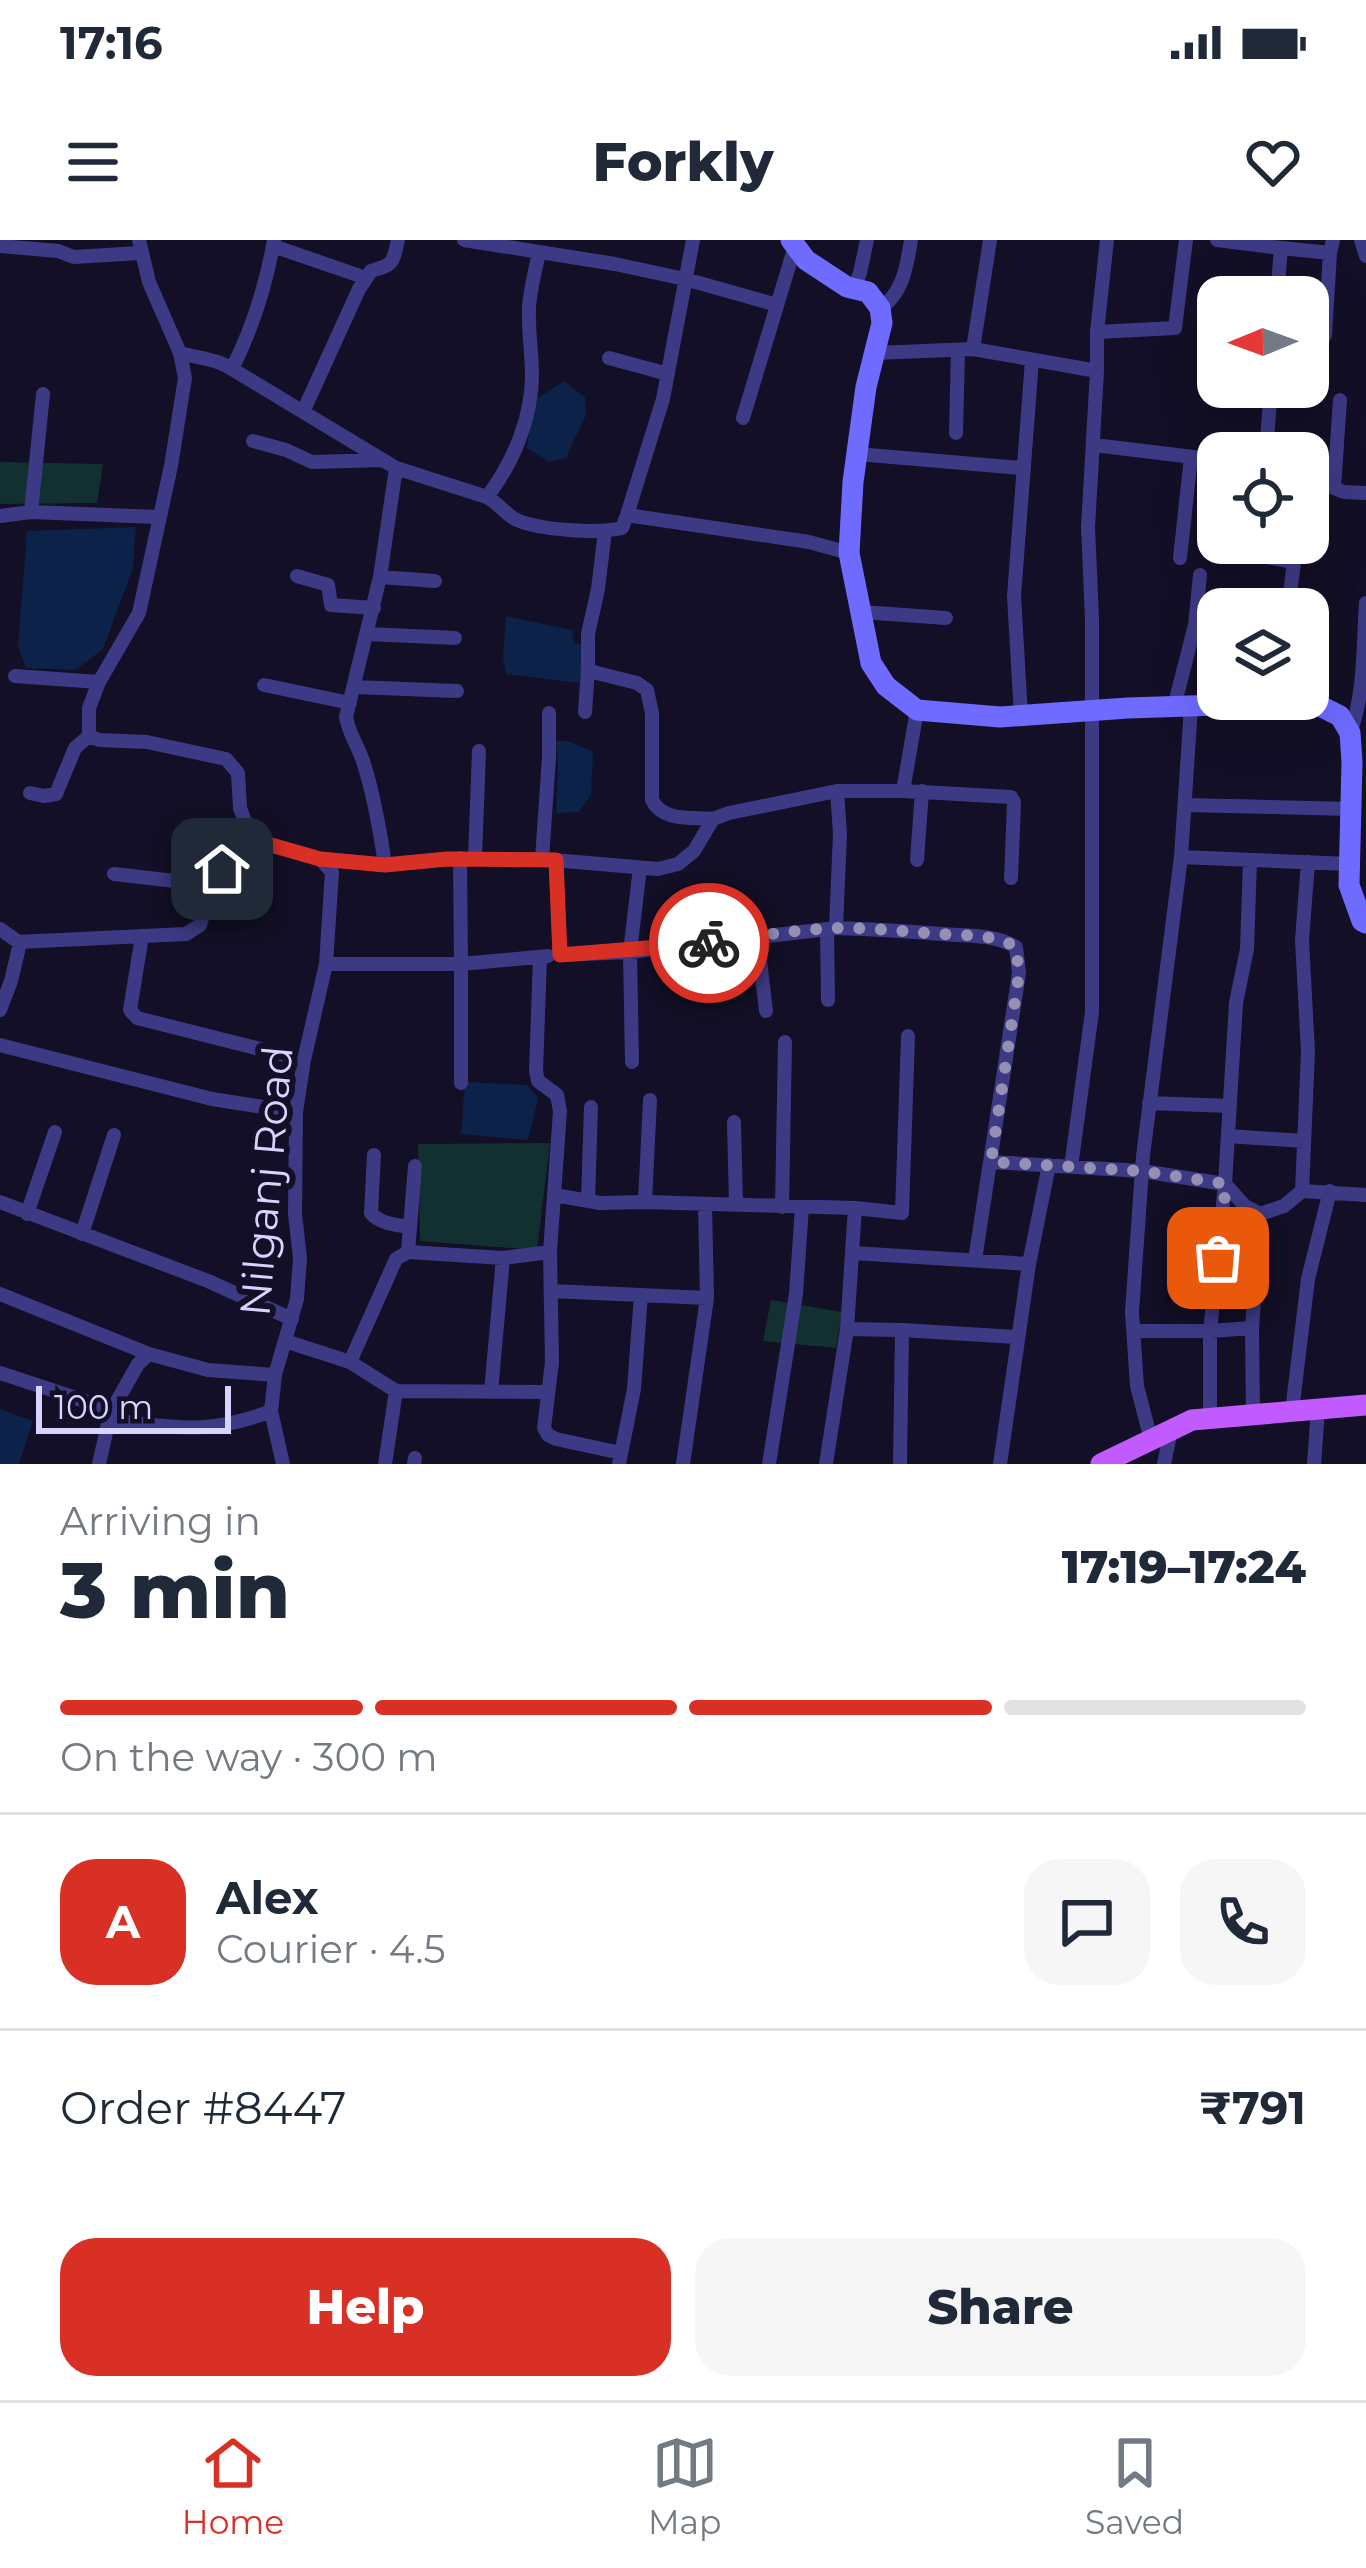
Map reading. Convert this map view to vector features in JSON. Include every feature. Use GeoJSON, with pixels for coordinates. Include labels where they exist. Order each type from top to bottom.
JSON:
{"type":"FeatureCollection","features":[{"type":"Feature","properties":{"kind":"main road"},"geometry":{"type":"LineString","coordinates":[[1102,1464],[1192,1420],[1366,1405]]}},
{"type":"Feature","properties":{"kind":"street"},"geometry":{"type":"LineString","coordinates":[[303,412],[366,278],[390,265],[398,240]]}},
{"type":"Feature","properties":{"kind":"street"},"geometry":{"type":"LineString","coordinates":[[464,240],[615,263],[777,305]]}},
{"type":"Feature","properties":{"kind":"street"},"geometry":{"type":"LineString","coordinates":[[180,353],[213,359],[396,468],[487,496],[513,519],[622,528],[663,399],[693,240]]}},
{"type":"Feature","properties":{"kind":"street"},"geometry":{"type":"LineString","coordinates":[[853,289],[867,240]]}},
{"type":"Feature","properties":{"kind":"street"},"geometry":{"type":"LineString","coordinates":[[880,308],[889,303],[903,278],[911,240]]}},
{"type":"Feature","properties":{"kind":"street"},"geometry":{"type":"LineString","coordinates":[[956,433],[965,350],[990,240]]}},
{"type":"Feature","properties":{"kind":"street"},"geometry":{"type":"LineString","coordinates":[[1071,1167],[1092,1012],[1088,527],[1097,332],[1107,240]]}},
{"type":"Feature","properties":{"kind":"street"},"geometry":{"type":"LineString","coordinates":[[1097,332],[1175,328],[1186,240]]}},
{"type":"Feature","properties":{"kind":"street"},"geometry":{"type":"LineString","coordinates":[[1217,240],[1281,248],[1331,246],[1329,276]]}},
{"type":"Feature","properties":{"kind":"street"},"geometry":{"type":"LineString","coordinates":[[1361,240],[1366,256]]}},
{"type":"Feature","properties":{"kind":"street"},"geometry":{"type":"LineString","coordinates":[[232,369],[261,302],[274,243],[366,278]]}},
{"type":"Feature","properties":{"kind":"street"},"geometry":{"type":"LineString","coordinates":[[793,243],[806,260],[853,289],[868,292],[880,308],[882,323],[866,387],[857,454],[849,553],[872,663],[886,686],[917,710],[1000,717],[1197,706]]}},
{"type":"Feature","properties":{"kind":"street"},"geometry":{"type":"LineString","coordinates":[[742,418],[793,243]]}},
{"type":"Feature","properties":{"kind":"street"},"geometry":{"type":"LineString","coordinates":[[0,246],[58,250],[74,257],[140,247],[185,378],[139,613],[99,682],[89,708],[89,736],[75,748],[56,794],[30,793]]}},
{"type":"Feature","properties":{"kind":"street"},"geometry":{"type":"LineString","coordinates":[[1279,276],[1281,248]]}},
{"type":"Feature","properties":{"kind":"street"},"geometry":{"type":"LineString","coordinates":[[487,496],[515,452],[528,407],[532,380],[529,306],[539,253]]}},
{"type":"Feature","properties":{"kind":"street"},"geometry":{"type":"LineString","coordinates":[[875,353],[965,350],[1097,371]]}},
{"type":"Feature","properties":{"kind":"street"},"geometry":{"type":"LineString","coordinates":[[609,358],[668,374]]}},
{"type":"Feature","properties":{"kind":"street"},"geometry":{"type":"LineString","coordinates":[[1021,716],[1013,596],[1031,360]]}},
{"type":"Feature","properties":{"kind":"street"},"geometry":{"type":"LineString","coordinates":[[31,512],[43,394]]}},
{"type":"Feature","properties":{"kind":"street"},"geometry":{"type":"LineString","coordinates":[[1334,487],[1340,400]]}},
{"type":"Feature","properties":{"kind":"street"},"geometry":{"type":"LineString","coordinates":[[254,441],[311,461],[381,460]]}},
{"type":"Feature","properties":{"kind":"street"},"geometry":{"type":"LineString","coordinates":[[1094,446],[1197,458]]}},
{"type":"Feature","properties":{"kind":"street"},"geometry":{"type":"LineString","coordinates":[[857,454],[1022,468]]}},
{"type":"Feature","properties":{"kind":"street"},"geometry":{"type":"LineString","coordinates":[[1180,558],[1191,457]]}},
{"type":"Feature","properties":{"kind":"street"},"geometry":{"type":"LineString","coordinates":[[385,865],[365,768],[346,717],[374,608],[396,468]]}},
{"type":"Feature","properties":{"kind":"street"},"geometry":{"type":"LineString","coordinates":[[1329,485],[1366,493]]}},
{"type":"Feature","properties":{"kind":"street"},"geometry":{"type":"LineString","coordinates":[[0,516],[31,512],[158,517]]}},
{"type":"Feature","properties":{"kind":"street"},"geometry":{"type":"LineString","coordinates":[[627,515],[809,542],[849,553]]}},
{"type":"Feature","properties":{"kind":"street"},"geometry":{"type":"LineString","coordinates":[[585,712],[588,634],[605,530]]}},
{"type":"Feature","properties":{"kind":"street"},"geometry":{"type":"LineString","coordinates":[[1164,1464],[1161,1435],[1137,1386],[1132,1312],[1149,1103],[1186,805],[1183,707],[1200,575]]}},
{"type":"Feature","properties":{"kind":"street"},"geometry":{"type":"LineString","coordinates":[[297,576],[328,585],[331,605],[374,608]]}},
{"type":"Feature","properties":{"kind":"street"},"geometry":{"type":"LineString","coordinates":[[380,577],[434,580]]}},
{"type":"Feature","properties":{"kind":"street"},"geometry":{"type":"LineString","coordinates":[[1366,603],[1349,863],[1349,886],[1366,923]]}},
{"type":"Feature","properties":{"kind":"street"},"geometry":{"type":"LineString","coordinates":[[862,612],[946,618]]}},
{"type":"Feature","properties":{"kind":"street"},"geometry":{"type":"LineString","coordinates":[[368,634],[455,638]]}},
{"type":"Feature","properties":{"kind":"street"},"geometry":{"type":"LineString","coordinates":[[588,668],[647,690],[652,713],[652,800],[665,815],[713,819],[837,791],[1011,797],[1011,878]]}},
{"type":"Feature","properties":{"kind":"street"},"geometry":{"type":"LineString","coordinates":[[15,676],[99,682]]}},
{"type":"Feature","properties":{"kind":"street"},"geometry":{"type":"LineString","coordinates":[[264,686],[350,703]]}},
{"type":"Feature","properties":{"kind":"street"},"geometry":{"type":"LineString","coordinates":[[355,687],[457,692]]}},
{"type":"Feature","properties":{"kind":"street"},"geometry":{"type":"LineString","coordinates":[[903,790],[917,710]]}},
{"type":"Feature","properties":{"kind":"street"},"geometry":{"type":"LineString","coordinates":[[1329,710],[1357,725]]}},
{"type":"Feature","properties":{"kind":"street"},"geometry":{"type":"LineString","coordinates":[[549,713],[549,860],[560,955]]}},
{"type":"Feature","properties":{"kind":"street"},"geometry":{"type":"LineString","coordinates":[[89,736],[147,742],[226,759],[238,773],[240,808],[248,830],[264,843],[320,859],[385,865],[467,858],[549,860],[658,869],[678,864],[694,851],[713,819]]}},
{"type":"Feature","properties":{"kind":"street"},"geometry":{"type":"LineString","coordinates":[[461,1083],[461,964],[479,751]]}},
{"type":"Feature","properties":{"kind":"street"},"geometry":{"type":"LineString","coordinates":[[828,1000],[840,833],[837,791]]}},
{"type":"Feature","properties":{"kind":"street"},"geometry":{"type":"LineString","coordinates":[[917,860],[922,791]]}},
{"type":"Feature","properties":{"kind":"street"},"geometry":{"type":"LineString","coordinates":[[1186,805],[1351,809]]}},
{"type":"Feature","properties":{"kind":"street"},"geometry":{"type":"LineString","coordinates":[[0,929],[18,942],[186,934],[195,930],[203,916],[209,885],[222,869],[264,843]]}},
{"type":"Feature","properties":{"kind":"street"},"geometry":{"type":"LineString","coordinates":[[1181,857],[1349,863]]}},
{"type":"Feature","properties":{"kind":"street","name":"Nilganj Road"},"geometry":{"type":"LineString","coordinates":[[283,1464],[271,1411],[275,1375],[297,1299],[296,1112],[326,964],[332,872],[320,859]]}},
{"type":"Feature","properties":{"kind":"street"},"geometry":{"type":"LineString","coordinates":[[1210,1419],[1210,1331],[1226,1184],[1236,1003],[1246,950],[1250,860]]}},
{"type":"Feature","properties":{"kind":"street"},"geometry":{"type":"LineString","coordinates":[[1302,1191],[1308,1052],[1302,940],[1308,862]]}},
{"type":"Feature","properties":{"kind":"street"},"geometry":{"type":"LineString","coordinates":[[632,1062],[630,952],[640,868]]}},
{"type":"Feature","properties":{"kind":"street"},"geometry":{"type":"LineString","coordinates":[[114,874],[209,885]]}},
{"type":"Feature","properties":{"kind":"street"},"geometry":{"type":"LineString","coordinates":[[326,964],[461,964],[630,952],[832,929],[900,929],[1004,940],[1016,947],[1019,974],[974,1260]]}},
{"type":"Feature","properties":{"kind":"street"},"geometry":{"type":"LineString","coordinates":[[757,935],[766,1011]]}},
{"type":"Feature","properties":{"kind":"street"},"geometry":{"type":"LineString","coordinates":[[142,936],[130,999],[136,1018],[304,1060]]}},
{"type":"Feature","properties":{"kind":"street"},"geometry":{"type":"LineString","coordinates":[[0,1010],[18,942]]}},
{"type":"Feature","properties":{"kind":"street"},"geometry":{"type":"LineString","coordinates":[[540,957],[536,1071],[538,1081],[557,1095],[560,1111],[550,1252],[552,1362],[544,1428],[548,1435],[620,1458],[634,1389],[641,1295]]}},
{"type":"Feature","properties":{"kind":"street"},"geometry":{"type":"LineString","coordinates":[[554,1195],[600,1203],[902,1213],[908,1036]]}},
{"type":"Feature","properties":{"kind":"street"},"geometry":{"type":"LineString","coordinates":[[782,1207],[785,1042]]}},
{"type":"Feature","properties":{"kind":"street"},"geometry":{"type":"LineString","coordinates":[[0,1045],[212,1099],[296,1112]]}},
{"type":"Feature","properties":{"kind":"street"},"geometry":{"type":"LineString","coordinates":[[645,1202],[650,1100]]}},
{"type":"Feature","properties":{"kind":"street"},"geometry":{"type":"LineString","coordinates":[[1149,1103],[1230,1106]]}},
{"type":"Feature","properties":{"kind":"street"},"geometry":{"type":"LineString","coordinates":[[588,1201],[591,1107]]}},
{"type":"Feature","properties":{"kind":"street"},"geometry":{"type":"LineString","coordinates":[[734,1122],[736,1204]]}},
{"type":"Feature","properties":{"kind":"street"},"geometry":{"type":"LineString","coordinates":[[27,1214],[55,1132]]}},
{"type":"Feature","properties":{"kind":"street"},"geometry":{"type":"LineString","coordinates":[[82,1234],[114,1135]]}},
{"type":"Feature","properties":{"kind":"street"},"geometry":{"type":"LineString","coordinates":[[1228,1136],[1304,1141]]}},
{"type":"Feature","properties":{"kind":"street"},"geometry":{"type":"LineString","coordinates":[[374,1155],[371,1213],[410,1228]]}},
{"type":"Feature","properties":{"kind":"street"},"geometry":{"type":"LineString","coordinates":[[991,1162],[1142,1171],[1226,1184],[1245,1206],[1260,1214],[1284,1206],[1302,1191],[1366,1196]]}},
{"type":"Feature","properties":{"kind":"street"},"geometry":{"type":"LineString","coordinates":[[408,1252],[415,1166]]}},
{"type":"Feature","properties":{"kind":"street"},"geometry":{"type":"LineString","coordinates":[[1000,1464],[1016,1337],[1049,1166]]}},
{"type":"Feature","properties":{"kind":"street"},"geometry":{"type":"LineString","coordinates":[[1292,1412],[1308,1279],[1330,1192]]}},
{"type":"Feature","properties":{"kind":"street"},"geometry":{"type":"LineString","coordinates":[[0,1202],[208,1281],[292,1319]]}},
{"type":"Feature","properties":{"kind":"street"},"geometry":{"type":"LineString","coordinates":[[683,1464],[707,1298],[705,1205]]}},
{"type":"Feature","properties":{"kind":"street"},"geometry":{"type":"LineString","coordinates":[[769,1464],[796,1294],[802,1207]]}},
{"type":"Feature","properties":{"kind":"street"},"geometry":{"type":"LineString","coordinates":[[826,1464],[847,1329],[855,1208]]}},
{"type":"Feature","properties":{"kind":"street"},"geometry":{"type":"LineString","coordinates":[[1253,1415],[1252,1328],[1260,1214]]}},
{"type":"Feature","properties":{"kind":"street"},"geometry":{"type":"LineString","coordinates":[[350,1362],[396,1259],[408,1252],[503,1258],[550,1252]]}},
{"type":"Feature","properties":{"kind":"street"},"geometry":{"type":"LineString","coordinates":[[853,1253],[1029,1264]]}},
{"type":"Feature","properties":{"kind":"street"},"geometry":{"type":"LineString","coordinates":[[491,1392],[503,1258]]}},
{"type":"Feature","properties":{"kind":"street"},"geometry":{"type":"LineString","coordinates":[[551,1292],[707,1298]]}},
{"type":"Feature","properties":{"kind":"street"},"geometry":{"type":"LineString","coordinates":[[0,1294],[149,1354],[208,1370],[275,1375]]}},
{"type":"Feature","properties":{"kind":"street"},"geometry":{"type":"LineString","coordinates":[[1134,1330],[1252,1328]]}},
{"type":"Feature","properties":{"kind":"street"},"geometry":{"type":"LineString","coordinates":[[847,1329],[1016,1337]]}},
{"type":"Feature","properties":{"kind":"street"},"geometry":{"type":"LineString","coordinates":[[900,1464],[902,1330]]}},
{"type":"Feature","properties":{"kind":"street"},"geometry":{"type":"LineString","coordinates":[[285,1341],[350,1362],[395,1391],[548,1392]]}},
{"type":"Feature","properties":{"kind":"street"},"geometry":{"type":"LineString","coordinates":[[99,1464],[110,1415],[138,1364],[149,1354]]}},
{"type":"Feature","properties":{"kind":"street"},"geometry":{"type":"LineString","coordinates":[[0,1373],[110,1415],[196,1430],[238,1424],[271,1411]]}},
{"type":"Feature","properties":{"kind":"street"},"geometry":{"type":"LineString","coordinates":[[385,1464],[395,1391]]}},
{"type":"Feature","properties":{"kind":"street"},"geometry":{"type":"LineString","coordinates":[[1314,1464],[1318,1409]]}},
{"type":"Feature","properties":{"kind":"green space"},"geometry":{"type":"Polygon","coordinates":[[[0,462],[103,464],[97,503],[0,504],[0,462]]]}},
{"type":"Feature","properties":{"kind":"green space"},"geometry":{"type":"Polygon","coordinates":[[[550,1143],[537,1250],[420,1241],[418,1144],[550,1143]]]}},
{"type":"Feature","properties":{"kind":"green space"},"geometry":{"type":"Polygon","coordinates":[[[771,1300],[842,1312],[836,1348],[763,1341],[771,1300]]]}},
{"type":"Feature","properties":{"kind":"water"},"geometry":{"type":"Polygon","coordinates":[[[564,381],[585,397],[586,415],[566,458],[549,462],[527,448],[532,402],[564,381]]]}},
{"type":"Feature","properties":{"kind":"water"},"geometry":{"type":"Polygon","coordinates":[[[136,527],[133,568],[103,649],[75,670],[26,668],[18,646],[27,531],[136,527]]]}},
{"type":"Feature","properties":{"kind":"water"},"geometry":{"type":"Polygon","coordinates":[[[506,616],[572,630],[574,643],[584,645],[579,683],[506,674],[506,616]]]}},
{"type":"Feature","properties":{"kind":"water"},"geometry":{"type":"Polygon","coordinates":[[[556,741],[593,752],[591,795],[579,812],[556,813],[556,741]]]}},
{"type":"Feature","properties":{"kind":"water"},"geometry":{"type":"Polygon","coordinates":[[[465,1082],[527,1085],[538,1098],[528,1140],[461,1134],[465,1082]]]}},
{"type":"Feature","properties":{"kind":"water"},"geometry":{"type":"Polygon","coordinates":[[[0,1409],[33,1421],[19,1464],[0,1464],[0,1409]]]}},
{"type":"Feature","properties":{"kind":"way so far"},"geometry":{"type":"LineString","coordinates":[[709,943],[836,928],[985,937],[1016,947],[1019,974],[991,1162],[1142,1171],[1226,1184],[1218,1258]]}},
{"type":"Feature","properties":{"kind":"route"},"geometry":{"type":"LineString","coordinates":[[222,869],[264,843],[320,859],[385,865],[447,859],[556,860],[560,955],[709,943]]}}]}
